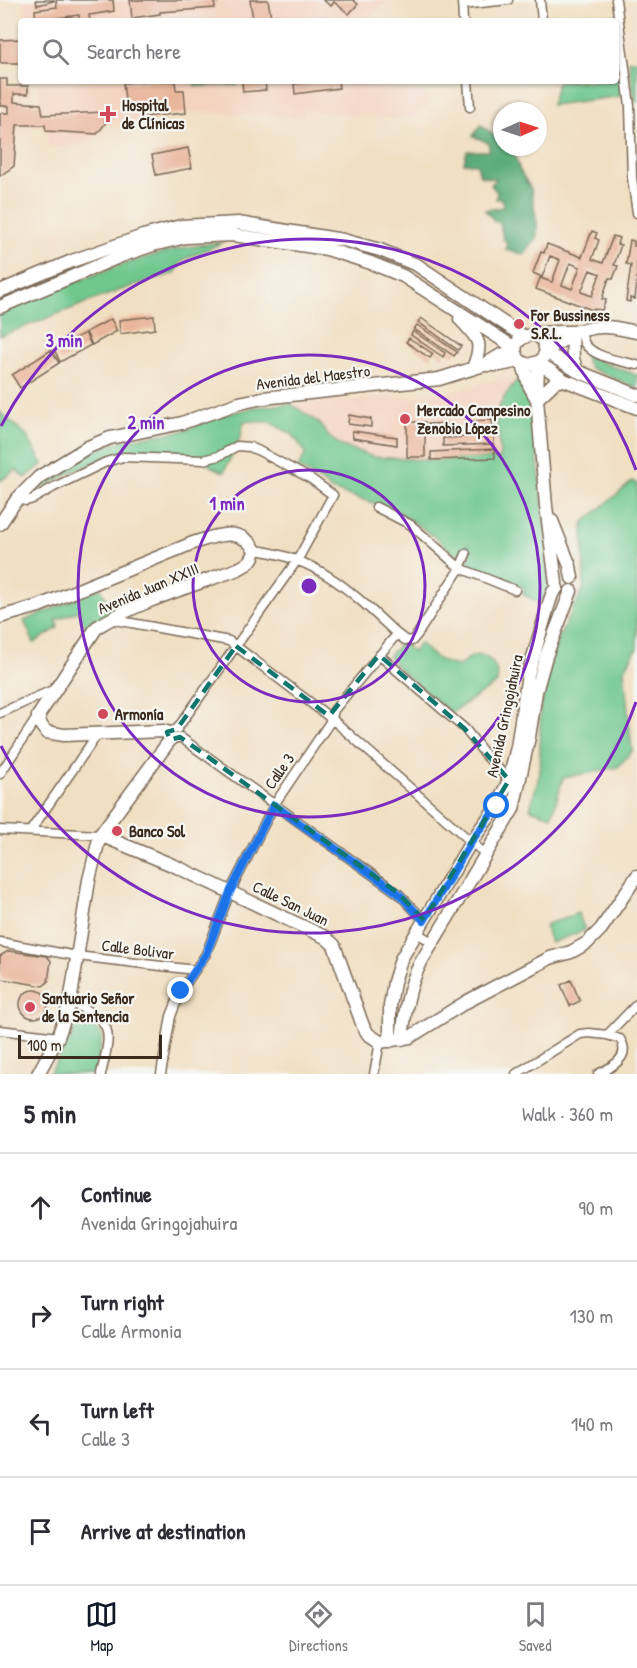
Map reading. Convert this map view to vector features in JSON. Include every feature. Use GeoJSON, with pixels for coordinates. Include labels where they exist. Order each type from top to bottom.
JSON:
{"type":"FeatureCollection","features":[{"type":"Feature","properties":{"kind":"main road"},"geometry":{"type":"LineString","coordinates":[[0,291],[72,261],[143,236],[181,226],[238,223],[344,240],[380,249],[417,265],[529,336],[543,340],[537,399],[546,506],[557,585],[564,593],[572,584],[570,566],[546,506]]}},
{"type":"Feature","properties":{"kind":"main road"},"geometry":{"type":"LineString","coordinates":[[0,307],[121,256],[153,245],[186,237],[224,234],[327,249],[371,262],[402,276],[529,365],[577,331]]}},
{"type":"Feature","properties":{"kind":"main road"},"geometry":{"type":"LineString","coordinates":[[452,309],[479,340],[479,367]]}},
{"type":"Feature","properties":{"kind":"main road"},"geometry":{"type":"LineString","coordinates":[[537,399],[529,385],[517,343],[529,336],[602,326],[637,332]]}},
{"type":"Feature","properties":{"kind":"main road"},"geometry":{"type":"LineString","coordinates":[[577,331],[573,359],[577,371]]}},
{"type":"Feature","properties":{"kind":"main road","name":"Avenida del Maestro"},"geometry":{"type":"LineString","coordinates":[[0,524],[17,499],[39,477],[88,447],[110,438],[182,423],[263,398],[439,379],[479,367],[501,355],[519,356]]}},
{"type":"Feature","properties":{"kind":"main road"},"geometry":{"type":"LineString","coordinates":[[542,357],[637,395]]}},
{"type":"Feature","properties":{"kind":"main road"},"geometry":{"type":"LineString","coordinates":[[542,357],[564,380],[637,408]]}},
{"type":"Feature","properties":{"kind":"main road"},"geometry":{"type":"LineString","coordinates":[[537,399],[555,382],[564,380]]}},
{"type":"Feature","properties":{"kind":"main road","name":"Avenida Juan XXIII"},"geometry":{"type":"LineString","coordinates":[[0,617],[39,606],[217,535],[233,534],[250,542],[255,550],[254,558],[238,569],[110,619],[97,627],[38,716]]}},
{"type":"Feature","properties":{"kind":"main road","name":"Avenida Gringojahuira"},"geometry":{"type":"LineString","coordinates":[[391,1041],[390,1006],[401,959],[471,842],[514,784],[543,665],[572,584]]}},
{"type":"Feature","properties":{"kind":"main road","name":"Avenida Gringojahuira"},"geometry":{"type":"LineString","coordinates":[[391,1041],[405,1011],[411,982],[432,942],[513,808],[518,747],[528,674],[550,600],[557,585]]}},
{"type":"Feature","properties":{"kind":"main road"},"geometry":{"type":"LineString","coordinates":[[38,716],[46,732],[64,735],[99,732],[168,736]]}},
{"type":"Feature","properties":{"kind":"main road"},"geometry":{"type":"LineString","coordinates":[[38,1074],[58,1037],[70,1003],[89,880],[100,835],[168,736]]}},
{"type":"Feature","properties":{"kind":"main road","name":"Calle San Juan"},"geometry":{"type":"LineString","coordinates":[[100,835],[326,937],[334,945],[363,1026],[368,1034],[391,1041]]}},
{"type":"Feature","properties":{"kind":"main road"},"geometry":{"type":"LineString","coordinates":[[391,1041],[410,1037],[466,1002],[550,958],[571,952],[588,943],[601,929],[637,876]]}},
{"type":"Feature","properties":{"kind":"street"},"geometry":{"type":"LineString","coordinates":[[463,18],[462,3],[508,0]]}},
{"type":"Feature","properties":{"kind":"street"},"geometry":{"type":"LineString","coordinates":[[540,0],[542,18]]}},
{"type":"Feature","properties":{"kind":"street"},"geometry":{"type":"LineString","coordinates":[[616,0],[634,106],[633,178],[637,213]]}},
{"type":"Feature","properties":{"kind":"street"},"geometry":{"type":"LineString","coordinates":[[468,84],[470,107]]}},
{"type":"Feature","properties":{"kind":"street"},"geometry":{"type":"LineString","coordinates":[[577,331],[590,349],[599,354],[637,365]]}},
{"type":"Feature","properties":{"kind":"street"},"geometry":{"type":"LineString","coordinates":[[17,499],[26,501],[33,499],[106,462],[123,457],[203,460],[219,456],[237,446],[250,447],[311,479],[333,495],[298,559],[177,729],[168,736]]}},
{"type":"Feature","properties":{"kind":"street"},"geometry":{"type":"LineString","coordinates":[[376,507],[411,525],[460,567],[515,590]]}},
{"type":"Feature","properties":{"kind":"street"},"geometry":{"type":"LineString","coordinates":[[255,550],[298,559],[344,585],[405,640],[412,640],[417,635],[466,554]]}},
{"type":"Feature","properties":{"kind":"street"},"geometry":{"type":"LineString","coordinates":[[110,619],[229,641],[237,646],[332,719],[485,854]]}},
{"type":"Feature","properties":{"kind":"street","name":"Calle 3"},"geometry":{"type":"LineString","coordinates":[[161,1074],[171,1016],[181,991],[206,954],[230,892],[274,805],[332,719],[334,710],[397,634]]}},
{"type":"Feature","properties":{"kind":"street"},"geometry":{"type":"LineString","coordinates":[[379,655],[465,729],[514,784]]}},
{"type":"Feature","properties":{"kind":"street"},"geometry":{"type":"LineString","coordinates":[[0,713],[55,689]]}},
{"type":"Feature","properties":{"kind":"street"},"geometry":{"type":"LineString","coordinates":[[0,774],[38,716]]}},
{"type":"Feature","properties":{"kind":"street"},"geometry":{"type":"LineString","coordinates":[[31,830],[99,732]]}},
{"type":"Feature","properties":{"kind":"street"},"geometry":{"type":"LineString","coordinates":[[168,736],[180,737],[398,893],[424,921]]}},
{"type":"Feature","properties":{"kind":"street"},"geometry":{"type":"LineString","coordinates":[[0,830],[100,835]]}},
{"type":"Feature","properties":{"kind":"street"},"geometry":{"type":"LineString","coordinates":[[417,933],[432,942]]}},
{"type":"Feature","properties":{"kind":"street","name":"Calle Bolivar"},"geometry":{"type":"LineString","coordinates":[[0,942],[77,956],[195,970]]}},
{"type":"Feature","properties":{"kind":"street"},"geometry":{"type":"LineString","coordinates":[[70,1003],[90,1012],[103,1023],[107,1030],[109,1039],[101,1074]]}},
{"type":"Feature","properties":{"kind":"street"},"geometry":{"type":"LineString","coordinates":[[607,1035],[637,1004]]}},
{"type":"Feature","properties":{"kind":"street"},"geometry":{"type":"LineString","coordinates":[[0,1030],[58,1037]]}},
{"type":"Feature","properties":{"kind":"street"},"geometry":{"type":"LineString","coordinates":[[516,1074],[580,1034],[607,1035],[620,1039],[624,1053],[621,1059],[614,1066],[598,1074]]}},
{"type":"Feature","properties":{"kind":"street"},"geometry":{"type":"LineString","coordinates":[[374,1074],[391,1041]]}},
{"type":"Feature","properties":{"kind":"highlighted area"},"geometry":{"type":"Polygon","coordinates":[[[236,646],[329,716],[379,655],[465,729],[509,780],[424,920],[398,893],[180,737],[170,740],[167,732],[177,729],[236,646]]]}},
{"type":"Feature","properties":{"kind":"shaded area"},"geometry":{"type":"Polygon","coordinates":[[[22,0],[389,0],[370,18],[25,18],[22,0]]]}},
{"type":"Feature","properties":{"kind":"shaded area","name":"Hospital de Clínicas"},"geometry":{"type":"Polygon","coordinates":[[[38,84],[412,84],[432,101],[413,119],[304,110],[302,117],[196,112],[156,116],[152,128],[105,124],[89,143],[49,148],[38,84]]]}},
{"type":"Feature","properties":{"kind":"shaded area","name":"Mercado Campesino Zenobio López"},"geometry":{"type":"Polygon","coordinates":[[[501,379],[517,380],[500,401],[495,416],[501,458],[428,460],[374,457],[342,446],[329,437],[319,423],[291,404],[425,395],[460,390],[501,379]]]}},
{"type":"Feature","properties":{"kind":"green space"},"geometry":{"type":"Polygon","coordinates":[[[637,60],[637,102],[635,102],[629,61],[637,60]]]}},
{"type":"Feature","properties":{"kind":"green space"},"geometry":{"type":"Polygon","coordinates":[[[619,74],[621,96],[551,105],[557,84],[619,84],[619,74]]]}},
{"type":"Feature","properties":{"kind":"green space"},"geometry":{"type":"Polygon","coordinates":[[[195,84],[238,84],[238,85],[195,86],[195,84]]]}},
{"type":"Feature","properties":{"kind":"green space"},"geometry":{"type":"Polygon","coordinates":[[[481,125],[493,134],[493,156],[515,156],[520,171],[531,189],[537,238],[524,255],[506,250],[507,242],[503,239],[500,222],[495,222],[485,210],[503,207],[502,199],[496,199],[497,192],[491,185],[496,179],[480,176],[477,164],[464,163],[467,151],[489,151],[489,143],[473,136],[481,125]]]}},
{"type":"Feature","properties":{"kind":"green space"},"geometry":{"type":"Polygon","coordinates":[[[224,242],[183,260],[175,273],[109,294],[0,336],[0,313],[138,260],[195,246],[224,242]]]}},
{"type":"Feature","properties":{"kind":"green space"},"geometry":{"type":"Polygon","coordinates":[[[585,354],[637,375],[637,388],[590,368],[585,354]]]}},
{"type":"Feature","properties":{"kind":"green space"},"geometry":{"type":"Polygon","coordinates":[[[517,380],[524,383],[530,392],[551,575],[542,605],[523,594],[524,588],[466,565],[470,553],[468,544],[458,558],[439,540],[405,516],[387,507],[331,490],[321,481],[298,468],[306,453],[292,434],[269,422],[244,421],[240,438],[224,472],[212,467],[201,458],[179,453],[136,453],[106,458],[72,472],[29,495],[76,459],[106,446],[124,440],[182,431],[224,415],[255,407],[291,404],[319,423],[329,437],[342,446],[374,457],[428,460],[500,458],[496,417],[501,402],[517,380]]]}},
{"type":"Feature","properties":{"kind":"green space"},"geometry":{"type":"Polygon","coordinates":[[[0,412],[26,435],[43,464],[25,478],[16,470],[0,481],[0,412]]]}},
{"type":"Feature","properties":{"kind":"green space"},"geometry":{"type":"Polygon","coordinates":[[[633,481],[637,484],[637,648],[624,670],[632,751],[618,767],[563,778],[552,816],[530,809],[540,772],[540,710],[556,643],[584,587],[583,523],[633,481]]]}},
{"type":"Feature","properties":{"kind":"green space"},"geometry":{"type":"Polygon","coordinates":[[[101,588],[112,613],[87,632],[78,611],[56,620],[58,628],[34,643],[24,621],[101,588]]]}},
{"type":"Feature","properties":{"kind":"green space"},"geometry":{"type":"Polygon","coordinates":[[[402,642],[413,652],[420,643],[437,659],[453,665],[459,666],[477,655],[483,656],[495,666],[497,683],[451,713],[399,669],[388,656],[402,642]]]}},
{"type":"Feature","properties":{"kind":"green space"},"geometry":{"type":"Polygon","coordinates":[[[578,913],[585,930],[551,943],[545,925],[578,913]]]}},
{"type":"Feature","properties":{"kind":"green space"},"geometry":{"type":"Polygon","coordinates":[[[79,1016],[82,1016],[102,1035],[96,1074],[49,1074],[73,1035],[79,1016]]]}},
{"type":"Feature","properties":{"kind":"building"},"geometry":{"type":"Polygon","coordinates":[[[36,0],[54,0],[54,1],[37,5],[36,0]]]}},
{"type":"Feature","properties":{"kind":"building"},"geometry":{"type":"Polygon","coordinates":[[[56,0],[113,0],[114,11],[89,15],[90,18],[79,18],[79,15],[36,18],[35,10],[57,7],[56,0]]]}},
{"type":"Feature","properties":{"kind":"building"},"geometry":{"type":"Polygon","coordinates":[[[130,0],[218,0],[218,2],[214,2],[215,8],[160,12],[160,14],[132,18],[130,0]]]}},
{"type":"Feature","properties":{"kind":"building"},"geometry":{"type":"Polygon","coordinates":[[[250,0],[268,0],[271,17],[253,18],[250,0]]]}},
{"type":"Feature","properties":{"kind":"building"},"geometry":{"type":"Polygon","coordinates":[[[323,0],[353,0],[358,4],[349,14],[334,2],[331,6],[323,0]]]}},
{"type":"Feature","properties":{"kind":"building"},"geometry":{"type":"Polygon","coordinates":[[[18,39],[18,63],[0,63],[0,40],[18,39]]]}},
{"type":"Feature","properties":{"kind":"building"},"geometry":{"type":"Polygon","coordinates":[[[0,79],[7,79],[7,86],[28,86],[28,94],[14,94],[14,102],[41,104],[43,115],[105,112],[105,124],[97,134],[46,131],[45,125],[17,125],[14,166],[0,176],[0,113],[9,113],[9,106],[0,106],[0,79]]]}},
{"type":"Feature","properties":{"kind":"building"},"geometry":{"type":"Polygon","coordinates":[[[123,84],[175,84],[176,90],[184,90],[186,113],[142,117],[141,111],[131,112],[130,106],[126,107],[123,84]]]}},
{"type":"Feature","properties":{"kind":"building"},"geometry":{"type":"Polygon","coordinates":[[[242,84],[265,84],[266,90],[243,92],[242,84]]]}},
{"type":"Feature","properties":{"kind":"building"},"geometry":{"type":"Polygon","coordinates":[[[294,84],[338,84],[339,88],[295,94],[294,84]]]}},
{"type":"Feature","properties":{"kind":"building"},"geometry":{"type":"Polygon","coordinates":[[[188,148],[192,168],[156,175],[152,155],[188,148]]]}},
{"type":"Feature","properties":{"kind":"building"},"geometry":{"type":"Polygon","coordinates":[[[592,231],[597,233],[595,238],[599,240],[592,259],[603,263],[613,236],[619,238],[617,244],[621,245],[614,265],[618,266],[613,279],[609,278],[602,299],[606,300],[602,310],[590,309],[536,289],[540,278],[552,282],[560,260],[550,256],[542,277],[533,273],[541,252],[544,253],[547,244],[582,257],[592,231]],[[570,263],[562,285],[572,289],[580,267],[570,263]],[[590,270],[581,292],[592,296],[600,274],[590,270]]]}},
{"type":"Feature","properties":{"kind":"building"},"geometry":{"type":"Polygon","coordinates":[[[630,240],[634,241],[634,246],[637,247],[637,282],[635,299],[630,298],[630,302],[626,301],[631,265],[626,264],[630,240]]]}},
{"type":"Feature","properties":{"kind":"building"},"geometry":{"type":"Polygon","coordinates":[[[154,316],[155,329],[120,334],[119,320],[154,316]]]}},
{"type":"Feature","properties":{"kind":"building"},"geometry":{"type":"Polygon","coordinates":[[[421,318],[461,346],[458,350],[418,322],[421,318]]]}},
{"type":"Feature","properties":{"kind":"building"},"geometry":{"type":"Polygon","coordinates":[[[111,319],[117,331],[92,345],[86,332],[111,319]]]}},
{"type":"Feature","properties":{"kind":"building"},"geometry":{"type":"Polygon","coordinates":[[[417,325],[457,352],[454,356],[414,329],[417,325]]]}},
{"type":"Feature","properties":{"kind":"building"},"geometry":{"type":"Polygon","coordinates":[[[413,331],[445,353],[443,357],[411,335],[413,331]]]}},
{"type":"Feature","properties":{"kind":"building"},"geometry":{"type":"Polygon","coordinates":[[[85,333],[91,345],[60,362],[54,349],[85,333]]]}},
{"type":"Feature","properties":{"kind":"building"},"geometry":{"type":"Polygon","coordinates":[[[409,338],[433,354],[430,358],[406,342],[409,338]]]}},
{"type":"Feature","properties":{"kind":"building"},"geometry":{"type":"Polygon","coordinates":[[[51,350],[59,363],[20,388],[12,375],[51,350]]]}},
{"type":"Feature","properties":{"kind":"building"},"geometry":{"type":"Polygon","coordinates":[[[349,415],[371,419],[371,427],[348,424],[349,415]]]}},
{"type":"Feature","properties":{"kind":"building"},"geometry":{"type":"Polygon","coordinates":[[[492,420],[493,429],[475,430],[474,421],[492,420]]]}},
{"type":"Feature","properties":{"kind":"building"},"geometry":{"type":"Polygon","coordinates":[[[407,422],[425,422],[425,457],[407,457],[407,422]]]}},
{"type":"Feature","properties":{"kind":"building"},"geometry":{"type":"Polygon","coordinates":[[[447,423],[448,431],[429,432],[428,424],[447,423]]]}},
{"type":"Feature","properties":{"kind":"building"},"geometry":{"type":"Polygon","coordinates":[[[352,431],[397,437],[397,445],[353,438],[352,431]]]}},
{"type":"Feature","properties":{"kind":"building"},"geometry":{"type":"Polygon","coordinates":[[[494,436],[494,444],[443,446],[443,438],[494,436]]]}},
{"type":"Feature","properties":{"kind":"building"},"geometry":{"type":"Polygon","coordinates":[[[494,449],[495,458],[431,460],[431,452],[494,449]]]}},
{"type":"Feature","properties":{"kind":"building"},"geometry":{"type":"Polygon","coordinates":[[[8,951],[47,956],[51,961],[48,982],[43,986],[2,979],[0,977],[0,956],[8,951]]]}},
{"type":"Feature","properties":{"kind":"building"},"geometry":{"type":"Polygon","coordinates":[[[571,980],[580,1001],[570,1006],[561,985],[571,980]]]}},
{"type":"Feature","properties":{"kind":"building"},"geometry":{"type":"Polygon","coordinates":[[[34,990],[44,994],[48,1004],[44,1014],[34,1018],[24,1014],[20,1004],[24,994],[34,990]]]}},
{"type":"Feature","properties":{"kind":"place","name":"Hospital de Clínicas"},"geometry":{"type":"Point","coordinates":[108,114]}},
{"type":"Feature","properties":{"kind":"place","name":"For Bussiness S.R.L."},"geometry":{"type":"Point","coordinates":[519,324]}},
{"type":"Feature","properties":{"kind":"place","name":"Mercado Campesino Zenobio López"},"geometry":{"type":"Point","coordinates":[405,419]}},
{"type":"Feature","properties":{"kind":"place","name":"Armonía"},"geometry":{"type":"Point","coordinates":[103,714]}},
{"type":"Feature","properties":{"kind":"place","name":"Banco Sol"},"geometry":{"type":"Point","coordinates":[117,831]}},
{"type":"Feature","properties":{"kind":"place","name":"Santuario Señor de la Sentencia"},"geometry":{"type":"Point","coordinates":[30,1007]}},
{"type":"Feature","properties":{"kind":"route"},"geometry":{"type":"LineString","coordinates":[[181,991],[206,954],[230,892],[274,805],[398,893],[424,921],[471,842],[497,806]]}}]}
